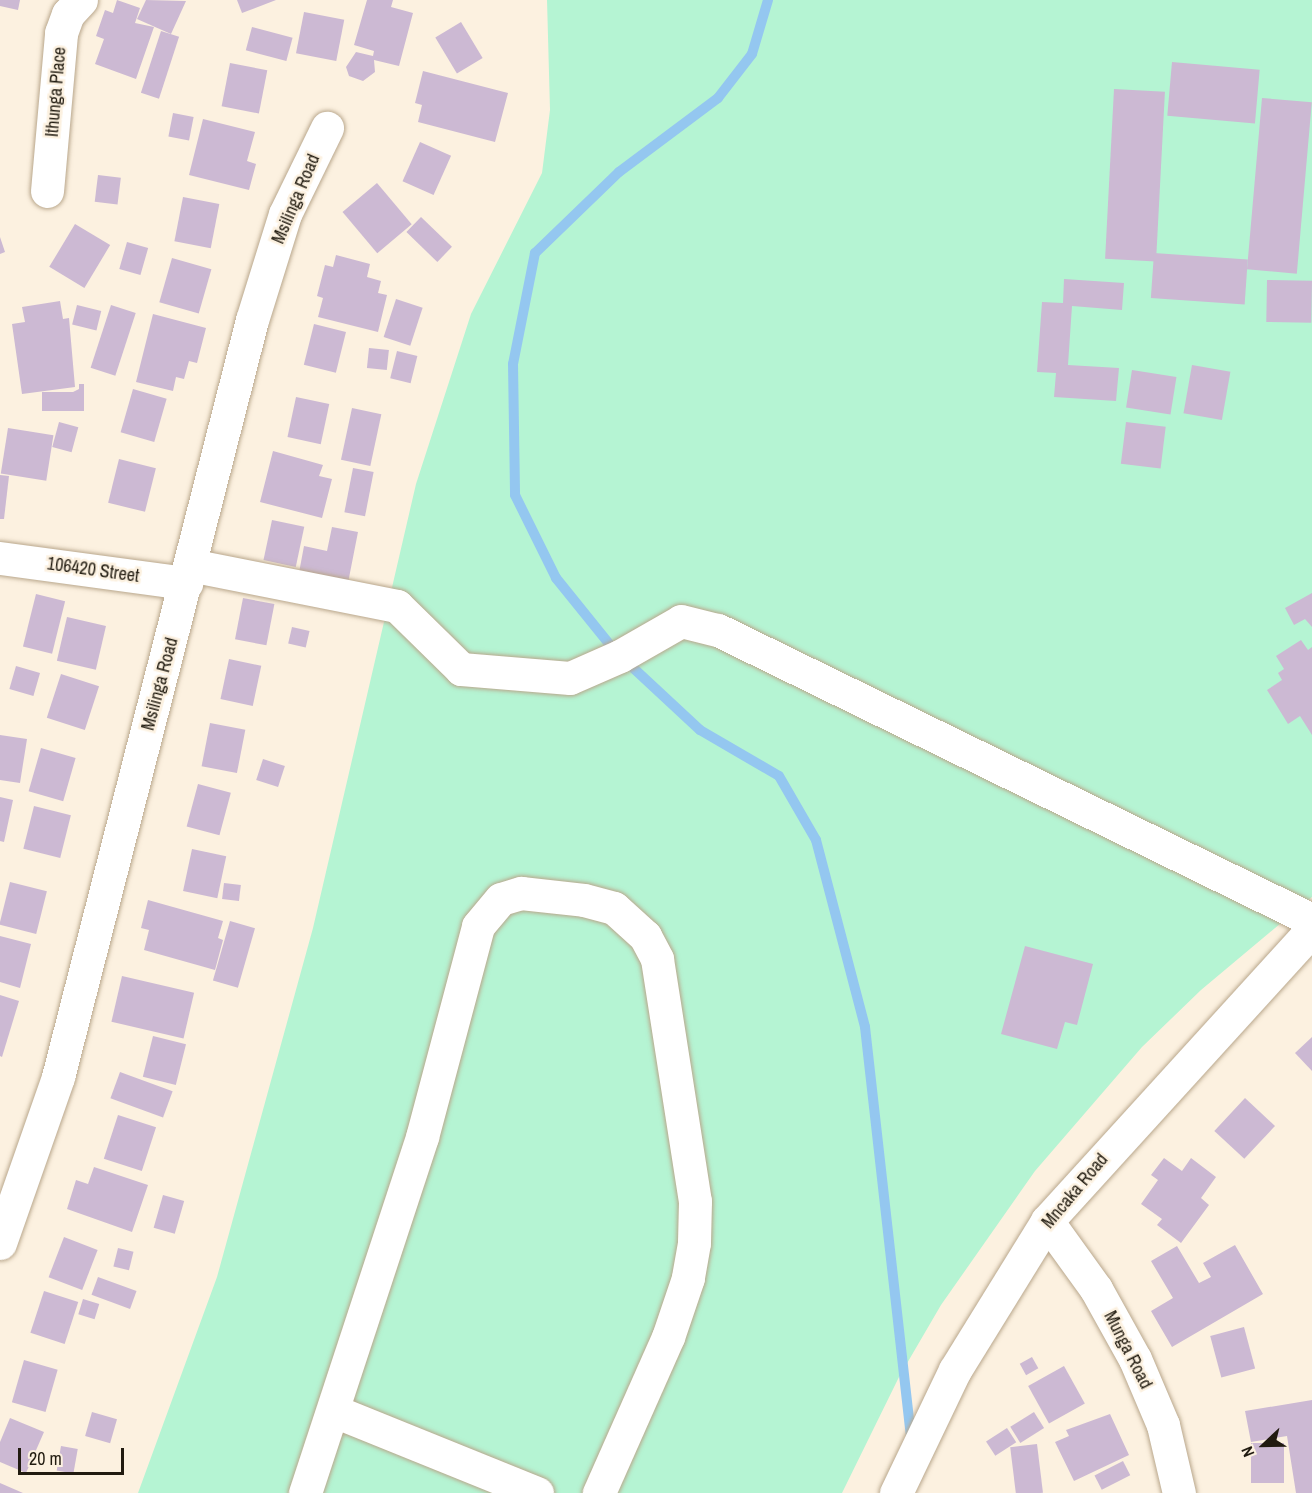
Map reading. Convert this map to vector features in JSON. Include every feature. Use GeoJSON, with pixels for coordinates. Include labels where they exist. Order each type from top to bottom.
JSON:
{"type":"FeatureCollection","features":[{"type":"Feature","properties":{"kind":"street","name":"Ithunga Place"},"geometry":{"type":"LineString","coordinates":[[47,191],[61,33],[68,14],[81,0]]}},
{"type":"Feature","properties":{"kind":"street","name":"Msilinga Road"},"geometry":{"type":"LineString","coordinates":[[0,1244],[58,1077],[252,320],[282,224],[327,128]]}},
{"type":"Feature","properties":{"kind":"street","name":"106420 Street"},"geometry":{"type":"LineString","coordinates":[[0,558],[188,574],[397,606],[461,669],[570,678],[620,656],[681,621],[718,630],[1312,920]]}},
{"type":"Feature","properties":{"kind":"street"},"geometry":{"type":"LineString","coordinates":[[305,1493],[334,1411],[422,1137],[478,926],[501,899],[521,893],[584,900],[614,908],[633,921],[657,959],[695,1201],[694,1244],[688,1278],[668,1336],[599,1493]]}},
{"type":"Feature","properties":{"kind":"street","name":"Mncaka Road"},"geometry":{"type":"LineString","coordinates":[[896,1493],[955,1370],[1047,1221],[1312,930]]}},
{"type":"Feature","properties":{"kind":"street","name":"Munga Road"},"geometry":{"type":"LineString","coordinates":[[1047,1221],[1096,1289],[1135,1359],[1163,1425],[1179,1493]]}},
{"type":"Feature","properties":{"kind":"street"},"geometry":{"type":"LineString","coordinates":[[334,1411],[537,1493]]}},
{"type":"Feature","properties":{"kind":"green space"},"geometry":{"type":"Polygon","coordinates":[[[547,0],[1312,0],[1312,897],[1201,990],[1142,1047],[1035,1171],[941,1305],[899,1377],[842,1493],[138,1493],[217,1277],[313,928],[416,484],[471,314],[542,173],[550,110],[547,0]]]}},
{"type":"Feature","properties":{"kind":"building"},"geometry":{"type":"Polygon","coordinates":[[[0,0],[20,0],[18,10],[0,6],[0,0]]]}},
{"type":"Feature","properties":{"kind":"building"},"geometry":{"type":"Polygon","coordinates":[[[117,0],[140,8],[135,23],[154,27],[136,79],[95,64],[104,39],[96,36],[105,10],[113,13],[117,0]]]}},
{"type":"Feature","properties":{"kind":"building"},"geometry":{"type":"Polygon","coordinates":[[[146,0],[186,1],[171,34],[137,19],[146,0]]]}},
{"type":"Feature","properties":{"kind":"building"},"geometry":{"type":"Polygon","coordinates":[[[237,0],[276,0],[242,13],[237,0]]]}},
{"type":"Feature","properties":{"kind":"building"},"geometry":{"type":"Polygon","coordinates":[[[367,0],[393,0],[391,7],[413,13],[399,66],[374,60],[375,72],[363,81],[349,76],[346,67],[356,52],[373,56],[374,51],[354,45],[367,0]]]}},
{"type":"Feature","properties":{"kind":"building"},"geometry":{"type":"Polygon","coordinates":[[[304,12],[344,20],[336,61],[296,53],[304,12]]]}},
{"type":"Feature","properties":{"kind":"building"},"geometry":{"type":"Polygon","coordinates":[[[461,22],[483,58],[457,73],[435,37],[461,22]]]}},
{"type":"Feature","properties":{"kind":"building"},"geometry":{"type":"Polygon","coordinates":[[[252,27],[293,38],[286,61],[246,50],[252,27]]]}},
{"type":"Feature","properties":{"kind":"building"},"geometry":{"type":"Polygon","coordinates":[[[161,31],[179,37],[159,99],[141,93],[161,31]]]}},
{"type":"Feature","properties":{"kind":"building"},"geometry":{"type":"Polygon","coordinates":[[[1172,62],[1260,70],[1255,123],[1167,116],[1172,62]]]}},
{"type":"Feature","properties":{"kind":"building"},"geometry":{"type":"Polygon","coordinates":[[[230,63],[267,70],[259,113],[222,106],[230,63]]]}},
{"type":"Feature","properties":{"kind":"building"},"geometry":{"type":"Polygon","coordinates":[[[423,71],[508,93],[495,142],[418,122],[422,105],[415,103],[423,71]]]}},
{"type":"Feature","properties":{"kind":"building"},"geometry":{"type":"Polygon","coordinates":[[[1114,89],[1165,92],[1156,261],[1105,259],[1114,89]]]}},
{"type":"Feature","properties":{"kind":"building"},"geometry":{"type":"Polygon","coordinates":[[[1262,98],[1312,102],[1297,274],[1247,269],[1262,98]]]}},
{"type":"Feature","properties":{"kind":"building"},"geometry":{"type":"Polygon","coordinates":[[[173,113],[194,117],[189,141],[168,137],[173,113]]]}},
{"type":"Feature","properties":{"kind":"building"},"geometry":{"type":"Polygon","coordinates":[[[203,119],[255,132],[247,161],[256,164],[249,190],[189,175],[203,119]]]}},
{"type":"Feature","properties":{"kind":"building"},"geometry":{"type":"Polygon","coordinates":[[[420,142],[451,156],[434,195],[403,181],[420,142]]]}},
{"type":"Feature","properties":{"kind":"building"},"geometry":{"type":"Polygon","coordinates":[[[98,175],[121,178],[118,205],[95,202],[98,175]]]}},
{"type":"Feature","properties":{"kind":"building"},"geometry":{"type":"Polygon","coordinates":[[[377,183],[412,224],[377,253],[343,212],[377,183]]]}},
{"type":"Feature","properties":{"kind":"building"},"geometry":{"type":"Polygon","coordinates":[[[183,197],[219,204],[211,248],[174,241],[183,197]]]}},
{"type":"Feature","properties":{"kind":"building"},"geometry":{"type":"Polygon","coordinates":[[[421,217],[452,247],[437,262],[406,232],[421,217]]]}},
{"type":"Feature","properties":{"kind":"building"},"geometry":{"type":"Polygon","coordinates":[[[75,224],[110,245],[84,288],[49,267],[75,224]]]}},
{"type":"Feature","properties":{"kind":"building"},"geometry":{"type":"Polygon","coordinates":[[[0,237],[5,252],[0,254],[0,237]]]}},
{"type":"Feature","properties":{"kind":"building"},"geometry":{"type":"Polygon","coordinates":[[[127,242],[148,248],[140,275],[119,269],[127,242]]]}},
{"type":"Feature","properties":{"kind":"building"},"geometry":{"type":"Polygon","coordinates":[[[1154,253],[1248,260],[1245,304],[1151,298],[1154,253]]]}},
{"type":"Feature","properties":{"kind":"building"},"geometry":{"type":"Polygon","coordinates":[[[336,255],[370,264],[367,277],[381,281],[378,293],[387,295],[378,332],[318,317],[323,298],[317,296],[325,265],[333,267],[336,255]]]}},
{"type":"Feature","properties":{"kind":"building"},"geometry":{"type":"Polygon","coordinates":[[[172,258],[211,269],[199,314],[159,302],[172,258]]]}},
{"type":"Feature","properties":{"kind":"building"},"geometry":{"type":"Polygon","coordinates":[[[1064,279],[1124,283],[1122,310],[1072,306],[1068,365],[1119,368],[1116,401],[1054,397],[1056,373],[1037,372],[1042,302],[1063,303],[1064,279]]]}},
{"type":"Feature","properties":{"kind":"building"},"geometry":{"type":"Polygon","coordinates":[[[1267,280],[1312,281],[1311,323],[1266,322],[1267,280]]]}},
{"type":"Feature","properties":{"kind":"building"},"geometry":{"type":"Polygon","coordinates":[[[396,299],[423,308],[410,346],[384,337],[396,299]]]}},
{"type":"Feature","properties":{"kind":"building"},"geometry":{"type":"Polygon","coordinates":[[[60,301],[63,319],[69,318],[75,387],[22,394],[12,324],[25,322],[22,307],[60,301]]]}},
{"type":"Feature","properties":{"kind":"building"},"geometry":{"type":"Polygon","coordinates":[[[77,305],[101,311],[96,330],[72,324],[77,305]]]}},
{"type":"Feature","properties":{"kind":"building"},"geometry":{"type":"Polygon","coordinates":[[[111,305],[136,313],[115,376],[91,368],[111,305]]]}},
{"type":"Feature","properties":{"kind":"building"},"geometry":{"type":"Polygon","coordinates":[[[153,314],[206,328],[197,363],[189,361],[184,379],[176,377],[173,391],[136,382],[153,314]]]}},
{"type":"Feature","properties":{"kind":"building"},"geometry":{"type":"Polygon","coordinates":[[[314,324],[346,332],[336,373],[304,365],[314,324]]]}},
{"type":"Feature","properties":{"kind":"building"},"geometry":{"type":"Polygon","coordinates":[[[369,348],[389,350],[387,370],[367,368],[369,348]]]}},
{"type":"Feature","properties":{"kind":"building"},"geometry":{"type":"Polygon","coordinates":[[[397,351],[417,356],[411,383],[390,378],[397,351]]]}},
{"type":"Feature","properties":{"kind":"building"},"geometry":{"type":"Polygon","coordinates":[[[1192,365],[1230,372],[1222,420],[1183,413],[1192,365]]]}},
{"type":"Feature","properties":{"kind":"building"},"geometry":{"type":"Polygon","coordinates":[[[1132,370],[1176,377],[1171,415],[1126,408],[1132,370]]]}},
{"type":"Feature","properties":{"kind":"building"},"geometry":{"type":"Polygon","coordinates":[[[79,384],[84,384],[84,411],[42,411],[42,392],[73,392],[79,389],[79,384]]]}},
{"type":"Feature","properties":{"kind":"building"},"geometry":{"type":"Polygon","coordinates":[[[133,389],[167,399],[154,442],[121,432],[133,389]]]}},
{"type":"Feature","properties":{"kind":"building"},"geometry":{"type":"Polygon","coordinates":[[[296,397],[329,404],[321,444],[287,437],[296,397]]]}},
{"type":"Feature","properties":{"kind":"building"},"geometry":{"type":"Polygon","coordinates":[[[352,408],[381,414],[370,466],[341,460],[352,408]]]}},
{"type":"Feature","properties":{"kind":"building"},"geometry":{"type":"Polygon","coordinates":[[[59,422],[78,427],[72,452],[52,447],[59,422]]]}},
{"type":"Feature","properties":{"kind":"building"},"geometry":{"type":"Polygon","coordinates":[[[1126,422],[1166,427],[1161,469],[1121,464],[1126,422]]]}},
{"type":"Feature","properties":{"kind":"building"},"geometry":{"type":"Polygon","coordinates":[[[8,428],[53,435],[46,481],[1,473],[8,428]]]}},
{"type":"Feature","properties":{"kind":"building"},"geometry":{"type":"Polygon","coordinates":[[[273,451],[323,465],[319,476],[332,479],[322,518],[260,502],[273,451]]]}},
{"type":"Feature","properties":{"kind":"building"},"geometry":{"type":"Polygon","coordinates":[[[119,459],[156,468],[145,512],[108,503],[119,459]]]}},
{"type":"Feature","properties":{"kind":"building"},"geometry":{"type":"Polygon","coordinates":[[[353,468],[374,472],[365,516],[344,512],[353,468]]]}},
{"type":"Feature","properties":{"kind":"building"},"geometry":{"type":"Polygon","coordinates":[[[0,475],[9,476],[4,519],[0,519],[0,475]]]}},
{"type":"Feature","properties":{"kind":"building"},"geometry":{"type":"Polygon","coordinates":[[[272,520],[304,527],[296,567],[263,560],[272,520]]]}},
{"type":"Feature","properties":{"kind":"building"},"geometry":{"type":"Polygon","coordinates":[[[332,527],[358,532],[347,588],[298,578],[304,546],[327,551],[332,527]]]}},
{"type":"Feature","properties":{"kind":"building"},"geometry":{"type":"Polygon","coordinates":[[[1312,593],[1312,627],[1305,619],[1294,625],[1285,608],[1312,593]]]}},
{"type":"Feature","properties":{"kind":"building"},"geometry":{"type":"Polygon","coordinates":[[[36,594],[65,601],[52,654],[23,646],[36,594]]]}},
{"type":"Feature","properties":{"kind":"building"},"geometry":{"type":"Polygon","coordinates":[[[243,598],[274,604],[266,645],[235,639],[243,598]]]}},
{"type":"Feature","properties":{"kind":"building"},"geometry":{"type":"Polygon","coordinates":[[[67,617],[106,626],[96,670],[57,661],[67,617]]]}},
{"type":"Feature","properties":{"kind":"building"},"geometry":{"type":"Polygon","coordinates":[[[292,627],[310,631],[306,648],[288,644],[292,627]]]}},
{"type":"Feature","properties":{"kind":"building"},"geometry":{"type":"Polygon","coordinates":[[[1301,640],[1308,650],[1312,647],[1312,735],[1300,716],[1288,724],[1267,690],[1282,680],[1278,673],[1284,669],[1276,656],[1301,640]]]}},
{"type":"Feature","properties":{"kind":"building"},"geometry":{"type":"Polygon","coordinates":[[[229,659],[261,666],[253,706],[220,699],[229,659]]]}},
{"type":"Feature","properties":{"kind":"building"},"geometry":{"type":"Polygon","coordinates":[[[16,666],[40,673],[33,696],[9,689],[16,666]]]}},
{"type":"Feature","properties":{"kind":"building"},"geometry":{"type":"Polygon","coordinates":[[[61,674],[99,686],[85,730],[47,718],[61,674]]]}},
{"type":"Feature","properties":{"kind":"building"},"geometry":{"type":"Polygon","coordinates":[[[210,723],[245,730],[237,773],[202,766],[210,723]]]}},
{"type":"Feature","properties":{"kind":"building"},"geometry":{"type":"Polygon","coordinates":[[[0,735],[27,739],[20,783],[0,780],[0,735]]]}},
{"type":"Feature","properties":{"kind":"building"},"geometry":{"type":"Polygon","coordinates":[[[41,748],[76,758],[63,801],[29,791],[41,748]]]}},
{"type":"Feature","properties":{"kind":"building"},"geometry":{"type":"Polygon","coordinates":[[[263,759],[285,766],[278,787],[256,780],[263,759]]]}},
{"type":"Feature","properties":{"kind":"building"},"geometry":{"type":"Polygon","coordinates":[[[198,784],[231,793],[219,835],[187,827],[198,784]]]}},
{"type":"Feature","properties":{"kind":"building"},"geometry":{"type":"Polygon","coordinates":[[[0,797],[13,800],[4,842],[0,841],[0,797]]]}},
{"type":"Feature","properties":{"kind":"building"},"geometry":{"type":"Polygon","coordinates":[[[34,806],[71,815],[60,858],[23,849],[34,806]]]}},
{"type":"Feature","properties":{"kind":"building"},"geometry":{"type":"Polygon","coordinates":[[[192,849],[226,856],[217,898],[183,891],[192,849]]]}},
{"type":"Feature","properties":{"kind":"building"},"geometry":{"type":"Polygon","coordinates":[[[10,882],[47,891],[36,934],[0,925],[10,882]]]}},
{"type":"Feature","properties":{"kind":"building"},"geometry":{"type":"Polygon","coordinates":[[[224,883],[241,885],[239,901],[222,899],[224,883]]]}},
{"type":"Feature","properties":{"kind":"building"},"geometry":{"type":"Polygon","coordinates":[[[148,900],[223,921],[218,938],[223,940],[215,970],[144,950],[149,930],[141,928],[148,900]]]}},
{"type":"Feature","properties":{"kind":"building"},"geometry":{"type":"Polygon","coordinates":[[[230,921],[255,928],[238,988],[213,981],[230,921]]]}},
{"type":"Feature","properties":{"kind":"building"},"geometry":{"type":"Polygon","coordinates":[[[0,936],[31,944],[20,988],[0,982],[0,936]]]}},
{"type":"Feature","properties":{"kind":"building"},"geometry":{"type":"Polygon","coordinates":[[[1025,946],[1093,964],[1077,1025],[1065,1022],[1057,1049],[1001,1034],[1025,946]]]}},
{"type":"Feature","properties":{"kind":"building"},"geometry":{"type":"Polygon","coordinates":[[[122,976],[194,993],[184,1038],[111,1022],[122,976]]]}},
{"type":"Feature","properties":{"kind":"building"},"geometry":{"type":"Polygon","coordinates":[[[0,995],[19,1001],[2,1057],[0,1056],[0,995]]]}},
{"type":"Feature","properties":{"kind":"building"},"geometry":{"type":"Polygon","coordinates":[[[153,1036],[186,1044],[176,1085],[143,1077],[153,1036]]]}},
{"type":"Feature","properties":{"kind":"building"},"geometry":{"type":"Polygon","coordinates":[[[1312,1037],[1312,1071],[1295,1053],[1312,1037]]]}},
{"type":"Feature","properties":{"kind":"building"},"geometry":{"type":"Polygon","coordinates":[[[120,1072],[173,1091],[163,1117],[110,1098],[120,1072]]]}},
{"type":"Feature","properties":{"kind":"building"},"geometry":{"type":"Polygon","coordinates":[[[1245,1098],[1275,1126],[1244,1159],[1214,1131],[1245,1098]]]}},
{"type":"Feature","properties":{"kind":"building"},"geometry":{"type":"Polygon","coordinates":[[[118,1115],[156,1127],[142,1171],[104,1159],[118,1115]]]}},
{"type":"Feature","properties":{"kind":"building"},"geometry":{"type":"Polygon","coordinates":[[[1164,1158],[1182,1171],[1191,1158],[1216,1177],[1201,1198],[1209,1205],[1181,1243],[1157,1225],[1162,1219],[1141,1204],[1158,1180],[1151,1175],[1164,1158]]]}},
{"type":"Feature","properties":{"kind":"building"},"geometry":{"type":"Polygon","coordinates":[[[94,1167],[148,1185],[132,1232],[67,1209],[76,1180],[88,1184],[94,1167]]]}},
{"type":"Feature","properties":{"kind":"building"},"geometry":{"type":"Polygon","coordinates":[[[163,1195],[184,1201],[175,1234],[154,1228],[163,1195]]]}},
{"type":"Feature","properties":{"kind":"building"},"geometry":{"type":"Polygon","coordinates":[[[64,1237],[98,1250],[82,1290],[49,1277],[64,1237]]]}},
{"type":"Feature","properties":{"kind":"building"},"geometry":{"type":"Polygon","coordinates":[[[1235,1245],[1263,1294],[1172,1347],[1151,1311],[1173,1298],[1151,1261],[1177,1246],[1199,1283],[1211,1277],[1203,1263],[1235,1245]]]}},
{"type":"Feature","properties":{"kind":"building"},"geometry":{"type":"Polygon","coordinates":[[[118,1248],[134,1252],[129,1270],[113,1266],[118,1248]]]}},
{"type":"Feature","properties":{"kind":"building"},"geometry":{"type":"Polygon","coordinates":[[[98,1277],[137,1291],[130,1309],[92,1295],[98,1277]]]}},
{"type":"Feature","properties":{"kind":"building"},"geometry":{"type":"Polygon","coordinates":[[[44,1291],[78,1302],[65,1344],[30,1333],[44,1291]]]}},
{"type":"Feature","properties":{"kind":"building"},"geometry":{"type":"Polygon","coordinates":[[[83,1299],[99,1304],[95,1319],[78,1314],[83,1299]]]}},
{"type":"Feature","properties":{"kind":"building"},"geometry":{"type":"Polygon","coordinates":[[[1244,1327],[1255,1369],[1221,1378],[1210,1336],[1244,1327]]]}},
{"type":"Feature","properties":{"kind":"building"},"geometry":{"type":"Polygon","coordinates":[[[1032,1357],[1038,1368],[1026,1375],[1020,1364],[1032,1357]]]}},
{"type":"Feature","properties":{"kind":"building"},"geometry":{"type":"Polygon","coordinates":[[[24,1360],[58,1370],[46,1412],[12,1402],[24,1360]]]}},
{"type":"Feature","properties":{"kind":"building"},"geometry":{"type":"Polygon","coordinates":[[[1064,1366],[1085,1404],[1049,1423],[1028,1386],[1064,1366]]]}},
{"type":"Feature","properties":{"kind":"building"},"geometry":{"type":"Polygon","coordinates":[[[1312,1400],[1312,1493],[1296,1493],[1287,1436],[1251,1442],[1245,1411],[1312,1400]]]}},
{"type":"Feature","properties":{"kind":"building"},"geometry":{"type":"Polygon","coordinates":[[[92,1412],[117,1419],[110,1443],[85,1436],[92,1412]]]}},
{"type":"Feature","properties":{"kind":"building"},"geometry":{"type":"Polygon","coordinates":[[[1034,1412],[1044,1428],[1020,1443],[1010,1427],[1034,1412]]]}},
{"type":"Feature","properties":{"kind":"building"},"geometry":{"type":"Polygon","coordinates":[[[1110,1414],[1129,1455],[1074,1481],[1055,1442],[1069,1436],[1066,1430],[1110,1414]]]}},
{"type":"Feature","properties":{"kind":"building"},"geometry":{"type":"Polygon","coordinates":[[[10,1418],[44,1432],[26,1473],[0,1462],[0,1442],[10,1418]]]}},
{"type":"Feature","properties":{"kind":"building"},"geometry":{"type":"Polygon","coordinates":[[[1007,1428],[1016,1442],[995,1456],[986,1442],[1007,1428]]]}},
{"type":"Feature","properties":{"kind":"building"},"geometry":{"type":"Polygon","coordinates":[[[1251,1443],[1284,1443],[1284,1483],[1251,1483],[1251,1443]]]}},
{"type":"Feature","properties":{"kind":"building"},"geometry":{"type":"Polygon","coordinates":[[[1037,1444],[1043,1493],[1016,1493],[1010,1447],[1037,1444]]]}},
{"type":"Feature","properties":{"kind":"building"},"geometry":{"type":"Polygon","coordinates":[[[61,1446],[78,1449],[73,1474],[57,1471],[61,1446]]]}},
{"type":"Feature","properties":{"kind":"building"},"geometry":{"type":"Polygon","coordinates":[[[1123,1461],[1130,1475],[1102,1490],[1094,1476],[1123,1461]]]}},
{"type":"Feature","properties":{"kind":"building"},"geometry":{"type":"Polygon","coordinates":[[[0,1483],[23,1493],[0,1493],[0,1483]]]}},
{"type":"Feature","properties":{"kind":"waterway"},"geometry":{"type":"LineString","coordinates":[[768,0],[752,54],[718,98],[619,172],[535,253],[513,364],[515,495],[556,578],[615,651],[700,730],[779,776],[816,840],[865,1027],[911,1439]]}}]}
